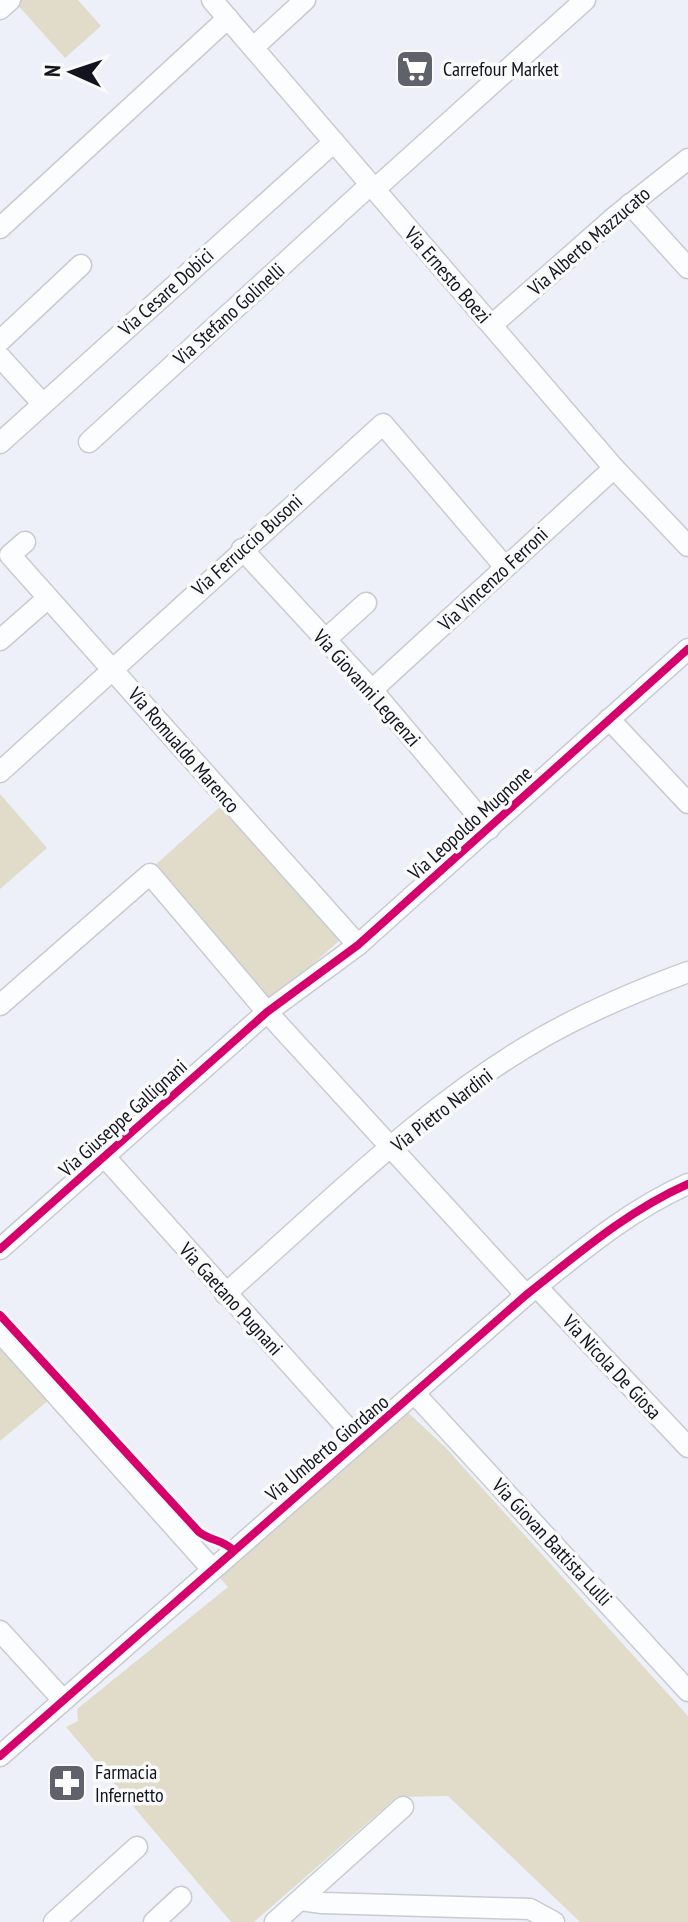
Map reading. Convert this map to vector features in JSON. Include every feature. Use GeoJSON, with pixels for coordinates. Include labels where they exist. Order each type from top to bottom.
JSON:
{"type":"FeatureCollection","features":[{"type":"Feature","properties":{"kind":"street"},"geometry":{"type":"LineString","coordinates":[[0,9],[10,0]]}},
{"type":"Feature","properties":{"kind":"street","name":"Via Ernesto Boezi"},"geometry":{"type":"LineString","coordinates":[[212,0],[255,46],[614,468],[688,546]]}},
{"type":"Feature","properties":{"kind":"street"},"geometry":{"type":"LineString","coordinates":[[255,46],[305,0]]}},
{"type":"Feature","properties":{"kind":"street","name":"Via Stefano Golinelli"},"geometry":{"type":"LineString","coordinates":[[89,442],[585,0]]}},
{"type":"Feature","properties":{"kind":"street"},"geometry":{"type":"LineString","coordinates":[[0,228],[228,18]]}},
{"type":"Feature","properties":{"kind":"street","name":"Via Cesare Dobici"},"geometry":{"type":"LineString","coordinates":[[0,443],[334,142]]}},
{"type":"Feature","properties":{"kind":"street","name":"Via Alberto Mazzucato"},"geometry":{"type":"LineString","coordinates":[[492,325],[630,204],[688,159]]}},
{"type":"Feature","properties":{"kind":"street"},"geometry":{"type":"LineString","coordinates":[[630,204],[688,268]]}},
{"type":"Feature","properties":{"kind":"street"},"geometry":{"type":"LineString","coordinates":[[0,341],[81,265]]}},
{"type":"Feature","properties":{"kind":"street"},"geometry":{"type":"LineString","coordinates":[[0,357],[42,403]]}},
{"type":"Feature","properties":{"kind":"street","name":"Via Ferruccio Busoni"},"geometry":{"type":"LineString","coordinates":[[0,772],[383,424],[505,567]]}},
{"type":"Feature","properties":{"kind":"street","name":"Via Vincenzo Ferroni"},"geometry":{"type":"LineString","coordinates":[[372,690],[614,468]]}},
{"type":"Feature","properties":{"kind":"street","name":"Via Romualdo Marenco"},"geometry":{"type":"LineString","coordinates":[[17,548],[48,598],[358,945]]}},
{"type":"Feature","properties":{"kind":"street","name":"Via Giovanni Legrenzi"},"geometry":{"type":"LineString","coordinates":[[242,549],[372,690],[489,829]]}},
{"type":"Feature","properties":{"kind":"street"},"geometry":{"type":"LineString","coordinates":[[0,640],[48,598]]}},
{"type":"Feature","properties":{"kind":"street"},"geometry":{"type":"LineString","coordinates":[[325,640],[366,603]]}},
{"type":"Feature","properties":{"kind":"street","name":"Via Leopoldo Mugnone"},"geometry":{"type":"LineString","coordinates":[[267,1012],[358,945],[688,649]]}},
{"type":"Feature","properties":{"kind":"street"},"geometry":{"type":"LineString","coordinates":[[609,719],[688,803]]}},
{"type":"Feature","properties":{"kind":"street","name":"Via Nicola De Giosa"},"geometry":{"type":"LineString","coordinates":[[0,1005],[150,874],[267,1012],[392,1148],[688,1447]]}},
{"type":"Feature","properties":{"kind":"street","name":"Via Pietro Nardini"},"geometry":{"type":"LineString","coordinates":[[225,1294],[468,1086],[542,1037],[602,1007],[688,972]]}},
{"type":"Feature","properties":{"kind":"street","name":"Via Giuseppe Gallignani"},"geometry":{"type":"LineString","coordinates":[[0,1249],[267,1012]]}},
{"type":"Feature","properties":{"kind":"street","name":"Via Gaetano Pugnani"},"geometry":{"type":"LineString","coordinates":[[104,1156],[359,1441]]}},
{"type":"Feature","properties":{"kind":"street","name":"Via Umberto Giordano"},"geometry":{"type":"LineString","coordinates":[[0,1756],[532,1291],[604,1233],[656,1198],[688,1184]]}},
{"type":"Feature","properties":{"kind":"street"},"geometry":{"type":"LineString","coordinates":[[0,1332],[212,1569]]}},
{"type":"Feature","properties":{"kind":"street","name":"Via Giovan Battista Lulli"},"geometry":{"type":"LineString","coordinates":[[415,1394],[688,1691]]}},
{"type":"Feature","properties":{"kind":"street"},"geometry":{"type":"LineString","coordinates":[[0,1631],[63,1700]]}},
{"type":"Feature","properties":{"kind":"street"},"geometry":{"type":"LineString","coordinates":[[275,1922],[403,1807]]}},
{"type":"Feature","properties":{"kind":"street"},"geometry":{"type":"LineString","coordinates":[[54,1922],[137,1847]]}},
{"type":"Feature","properties":{"kind":"street"},"geometry":{"type":"LineString","coordinates":[[154,1922],[181,1897]]}},
{"type":"Feature","properties":{"kind":"street"},"geometry":{"type":"LineString","coordinates":[[301,1900],[530,1909],[554,1922]]}},
{"type":"Feature","properties":{"kind":"shaded area"},"geometry":{"type":"Polygon","coordinates":[[[19,0],[78,0],[101,26],[65,58],[16,3],[19,0]]]}},
{"type":"Feature","properties":{"kind":"shaded area"},"geometry":{"type":"Polygon","coordinates":[[[0,794],[47,848],[0,889],[0,794]]]}},
{"type":"Feature","properties":{"kind":"shaded area"},"geometry":{"type":"Polygon","coordinates":[[[222,805],[340,940],[271,1001],[153,867],[222,805]]]}},
{"type":"Feature","properties":{"kind":"shaded area"},"geometry":{"type":"Polygon","coordinates":[[[0,1333],[56,1394],[0,1441],[0,1333]]]}},
{"type":"Feature","properties":{"kind":"shaded area"},"geometry":{"type":"Polygon","coordinates":[[[401,1406],[445,1447],[688,1716],[688,1922],[580,1922],[448,1796],[397,1797],[254,1922],[231,1922],[66,1727],[78,1721],[77,1709],[228,1587],[212,1569],[401,1406]]]}},
{"type":"Feature","properties":{"kind":"cycle path"},"geometry":{"type":"LineString","coordinates":[[0,1249],[267,1012],[358,945],[688,649]]}},
{"type":"Feature","properties":{"kind":"cycle path"},"geometry":{"type":"LineString","coordinates":[[0,1756],[526,1295],[624,1220],[688,1184]]}},
{"type":"Feature","properties":{"kind":"cycle path"},"geometry":{"type":"LineString","coordinates":[[0,1315],[199,1532],[233,1550]]}},
{"type":"Feature","properties":{"kind":"place","name":"Carrefour Market"},"geometry":{"type":"Point","coordinates":[415,69]}},
{"type":"Feature","properties":{"kind":"place","name":"Farmacia Infernetto"},"geometry":{"type":"Point","coordinates":[67,1783]}}]}
